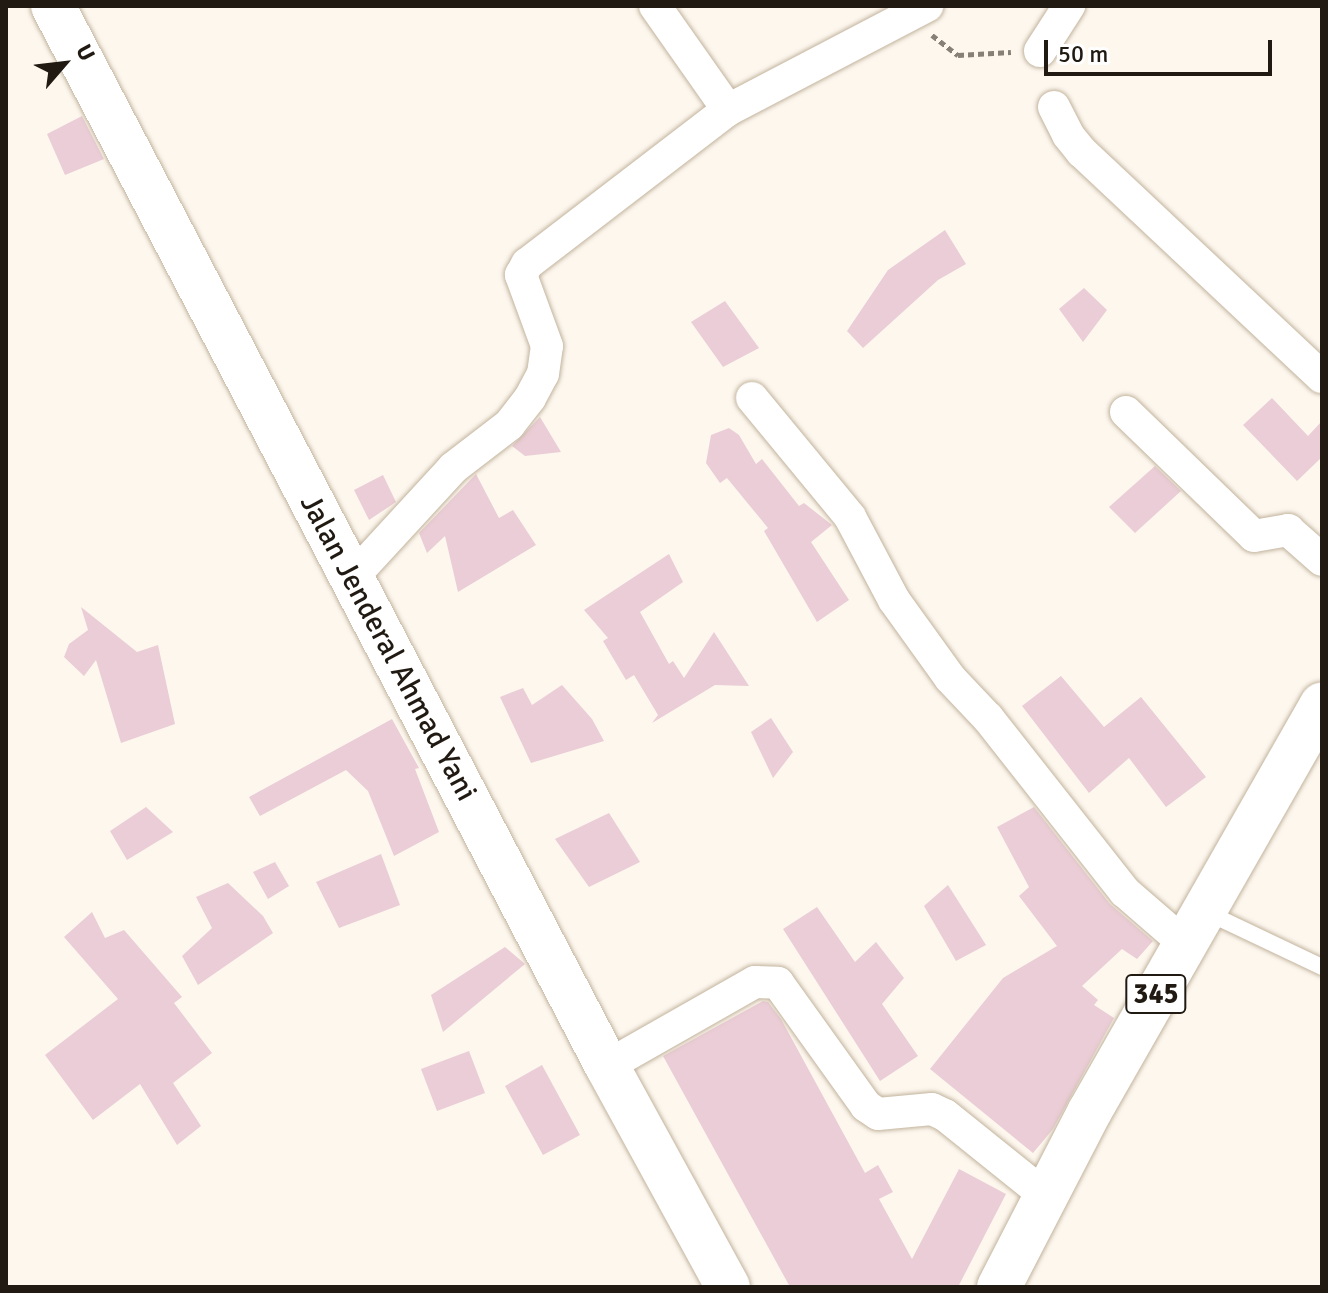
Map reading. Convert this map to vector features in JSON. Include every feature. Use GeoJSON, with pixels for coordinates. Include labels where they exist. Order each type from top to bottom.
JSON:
{"type":"FeatureCollection","features":[{"type":"Feature","properties":{"kind":"main road","name":"Jalan Jenderal Ahmad Yani"},"geometry":{"type":"LineString","coordinates":[[53,6],[607,1066],[728,1287]]}},
{"type":"Feature","properties":{"kind":"main road","name":"345"},"geometry":{"type":"LineString","coordinates":[[999,1287],[1090,1111],[1322,705]]}},
{"type":"Feature","properties":{"kind":"street"},"geometry":{"type":"LineString","coordinates":[[655,6],[728,110]]}},
{"type":"Feature","properties":{"kind":"street"},"geometry":{"type":"LineString","coordinates":[[1040,51],[1069,6]]}},
{"type":"Feature","properties":{"kind":"street"},"geometry":{"type":"LineString","coordinates":[[352,578],[453,468],[509,425],[530,398],[543,374],[547,346],[521,275],[527,264],[728,110],[919,11]]}},
{"type":"Feature","properties":{"kind":"street"},"geometry":{"type":"LineString","coordinates":[[1054,107],[1068,135],[1082,152],[1322,377]]}},
{"type":"Feature","properties":{"kind":"street"},"geometry":{"type":"LineString","coordinates":[[752,398],[850,517],[894,600],[950,678],[988,718],[1125,892],[1194,927]]}},
{"type":"Feature","properties":{"kind":"street"},"geometry":{"type":"LineString","coordinates":[[1126,412],[1254,536],[1288,530],[1322,560]]}},
{"type":"Feature","properties":{"kind":"street"},"geometry":{"type":"LineString","coordinates":[[607,1066],[755,982],[778,983],[866,1106],[878,1114],[932,1109],[945,1115],[1047,1197]]}},
{"type":"Feature","properties":{"kind":"lane"},"geometry":{"type":"LineString","coordinates":[[1194,927],[1322,967]]}},
{"type":"Feature","properties":{"kind":"path"},"geometry":{"type":"LineString","coordinates":[[919,11],[958,55],[1040,51]]}},
{"type":"Feature","properties":{"kind":"building"},"geometry":{"type":"Polygon","coordinates":[[[82,116],[104,159],[65,175],[47,134],[82,116]]]}},
{"type":"Feature","properties":{"kind":"building"},"geometry":{"type":"Polygon","coordinates":[[[945,230],[966,264],[938,280],[863,348],[847,331],[888,270],[945,230]]]}},
{"type":"Feature","properties":{"kind":"building"},"geometry":{"type":"Polygon","coordinates":[[[1084,288],[1107,310],[1083,342],[1059,309],[1084,288]]]}},
{"type":"Feature","properties":{"kind":"building"},"geometry":{"type":"Polygon","coordinates":[[[725,301],[759,348],[723,367],[691,322],[725,301]]]}},
{"type":"Feature","properties":{"kind":"building"},"geometry":{"type":"Polygon","coordinates":[[[1272,398],[1308,436],[1322,421],[1322,457],[1297,481],[1243,425],[1272,398]]]}},
{"type":"Feature","properties":{"kind":"building"},"geometry":{"type":"Polygon","coordinates":[[[540,417],[561,452],[525,456],[512,446],[540,417]]]}},
{"type":"Feature","properties":{"kind":"building"},"geometry":{"type":"Polygon","coordinates":[[[729,428],[739,435],[756,464],[762,459],[799,506],[804,503],[832,525],[811,542],[849,600],[817,622],[764,531],[768,528],[727,478],[720,483],[706,463],[711,435],[729,428]]]}},
{"type":"Feature","properties":{"kind":"building"},"geometry":{"type":"Polygon","coordinates":[[[1155,466],[1181,491],[1135,533],[1109,507],[1155,466]]]}},
{"type":"Feature","properties":{"kind":"building"},"geometry":{"type":"Polygon","coordinates":[[[476,474],[499,518],[513,510],[536,545],[458,592],[445,536],[427,553],[419,533],[476,474]]]}},
{"type":"Feature","properties":{"kind":"building"},"geometry":{"type":"Polygon","coordinates":[[[383,475],[396,502],[369,520],[354,490],[383,475]]]}},
{"type":"Feature","properties":{"kind":"building"},"geometry":{"type":"Polygon","coordinates":[[[669,554],[683,582],[640,612],[669,664],[673,661],[684,678],[714,632],[749,686],[715,685],[652,723],[658,715],[634,675],[626,680],[603,641],[608,638],[584,610],[669,554]]]}},
{"type":"Feature","properties":{"kind":"building"},"geometry":{"type":"Polygon","coordinates":[[[81,607],[137,652],[158,645],[175,724],[121,743],[96,660],[84,676],[64,657],[69,644],[88,630],[81,607]]]}},
{"type":"Feature","properties":{"kind":"building"},"geometry":{"type":"Polygon","coordinates":[[[1061,676],[1104,727],[1141,697],[1206,777],[1166,807],[1129,758],[1089,793],[1022,706],[1061,676]]]}},
{"type":"Feature","properties":{"kind":"building"},"geometry":{"type":"Polygon","coordinates":[[[562,685],[592,719],[604,741],[531,763],[500,697],[523,688],[532,705],[562,685]]]}},
{"type":"Feature","properties":{"kind":"building"},"geometry":{"type":"Polygon","coordinates":[[[771,718],[793,752],[773,778],[751,732],[771,718]]]}},
{"type":"Feature","properties":{"kind":"building"},"geometry":{"type":"Polygon","coordinates":[[[392,719],[419,768],[415,769],[439,832],[394,856],[368,791],[346,770],[260,816],[249,797],[392,719]]]}},
{"type":"Feature","properties":{"kind":"building"},"geometry":{"type":"Polygon","coordinates":[[[146,807],[173,832],[127,860],[110,831],[146,807]]]}},
{"type":"Feature","properties":{"kind":"building"},"geometry":{"type":"Polygon","coordinates":[[[1034,807],[1110,904],[1153,941],[1137,959],[1122,949],[1082,986],[1098,1000],[1094,1005],[1114,1018],[1053,1129],[1033,1153],[930,1069],[1003,978],[1057,946],[1019,896],[1029,887],[997,827],[1034,807]]]}},
{"type":"Feature","properties":{"kind":"building"},"geometry":{"type":"Polygon","coordinates":[[[609,813],[640,862],[589,887],[555,839],[609,813]]]}},
{"type":"Feature","properties":{"kind":"building"},"geometry":{"type":"Polygon","coordinates":[[[381,854],[400,905],[339,928],[316,882],[381,854]]]}},
{"type":"Feature","properties":{"kind":"building"},"geometry":{"type":"Polygon","coordinates":[[[275,862],[289,886],[268,899],[253,872],[275,862]]]}},
{"type":"Feature","properties":{"kind":"building"},"geometry":{"type":"Polygon","coordinates":[[[228,883],[263,916],[273,933],[198,985],[182,956],[212,928],[196,897],[228,883]]]}},
{"type":"Feature","properties":{"kind":"building"},"geometry":{"type":"Polygon","coordinates":[[[948,885],[986,945],[956,961],[924,906],[948,885]]]}},
{"type":"Feature","properties":{"kind":"building"},"geometry":{"type":"Polygon","coordinates":[[[817,907],[855,962],[876,942],[904,978],[882,1004],[918,1056],[880,1081],[783,929],[817,907]]]}},
{"type":"Feature","properties":{"kind":"building"},"geometry":{"type":"Polygon","coordinates":[[[92,912],[105,938],[124,930],[182,997],[174,1003],[212,1053],[173,1083],[201,1126],[177,1145],[140,1084],[93,1120],[45,1055],[118,999],[64,937],[92,912]]]}},
{"type":"Feature","properties":{"kind":"building"},"geometry":{"type":"Polygon","coordinates":[[[505,947],[525,964],[443,1032],[431,995],[505,947]]]}},
{"type":"Feature","properties":{"kind":"building"},"geometry":{"type":"Polygon","coordinates":[[[763,1001],[768,1002],[781,1019],[865,1173],[878,1165],[893,1192],[879,1199],[912,1259],[959,1169],[1006,1194],[958,1287],[790,1287],[663,1056],[763,1001]]]}},
{"type":"Feature","properties":{"kind":"building"},"geometry":{"type":"Polygon","coordinates":[[[469,1051],[485,1093],[437,1111],[421,1069],[469,1051]]]}},
{"type":"Feature","properties":{"kind":"building"},"geometry":{"type":"Polygon","coordinates":[[[542,1065],[580,1135],[543,1155],[505,1086],[542,1065]]]}}]}
